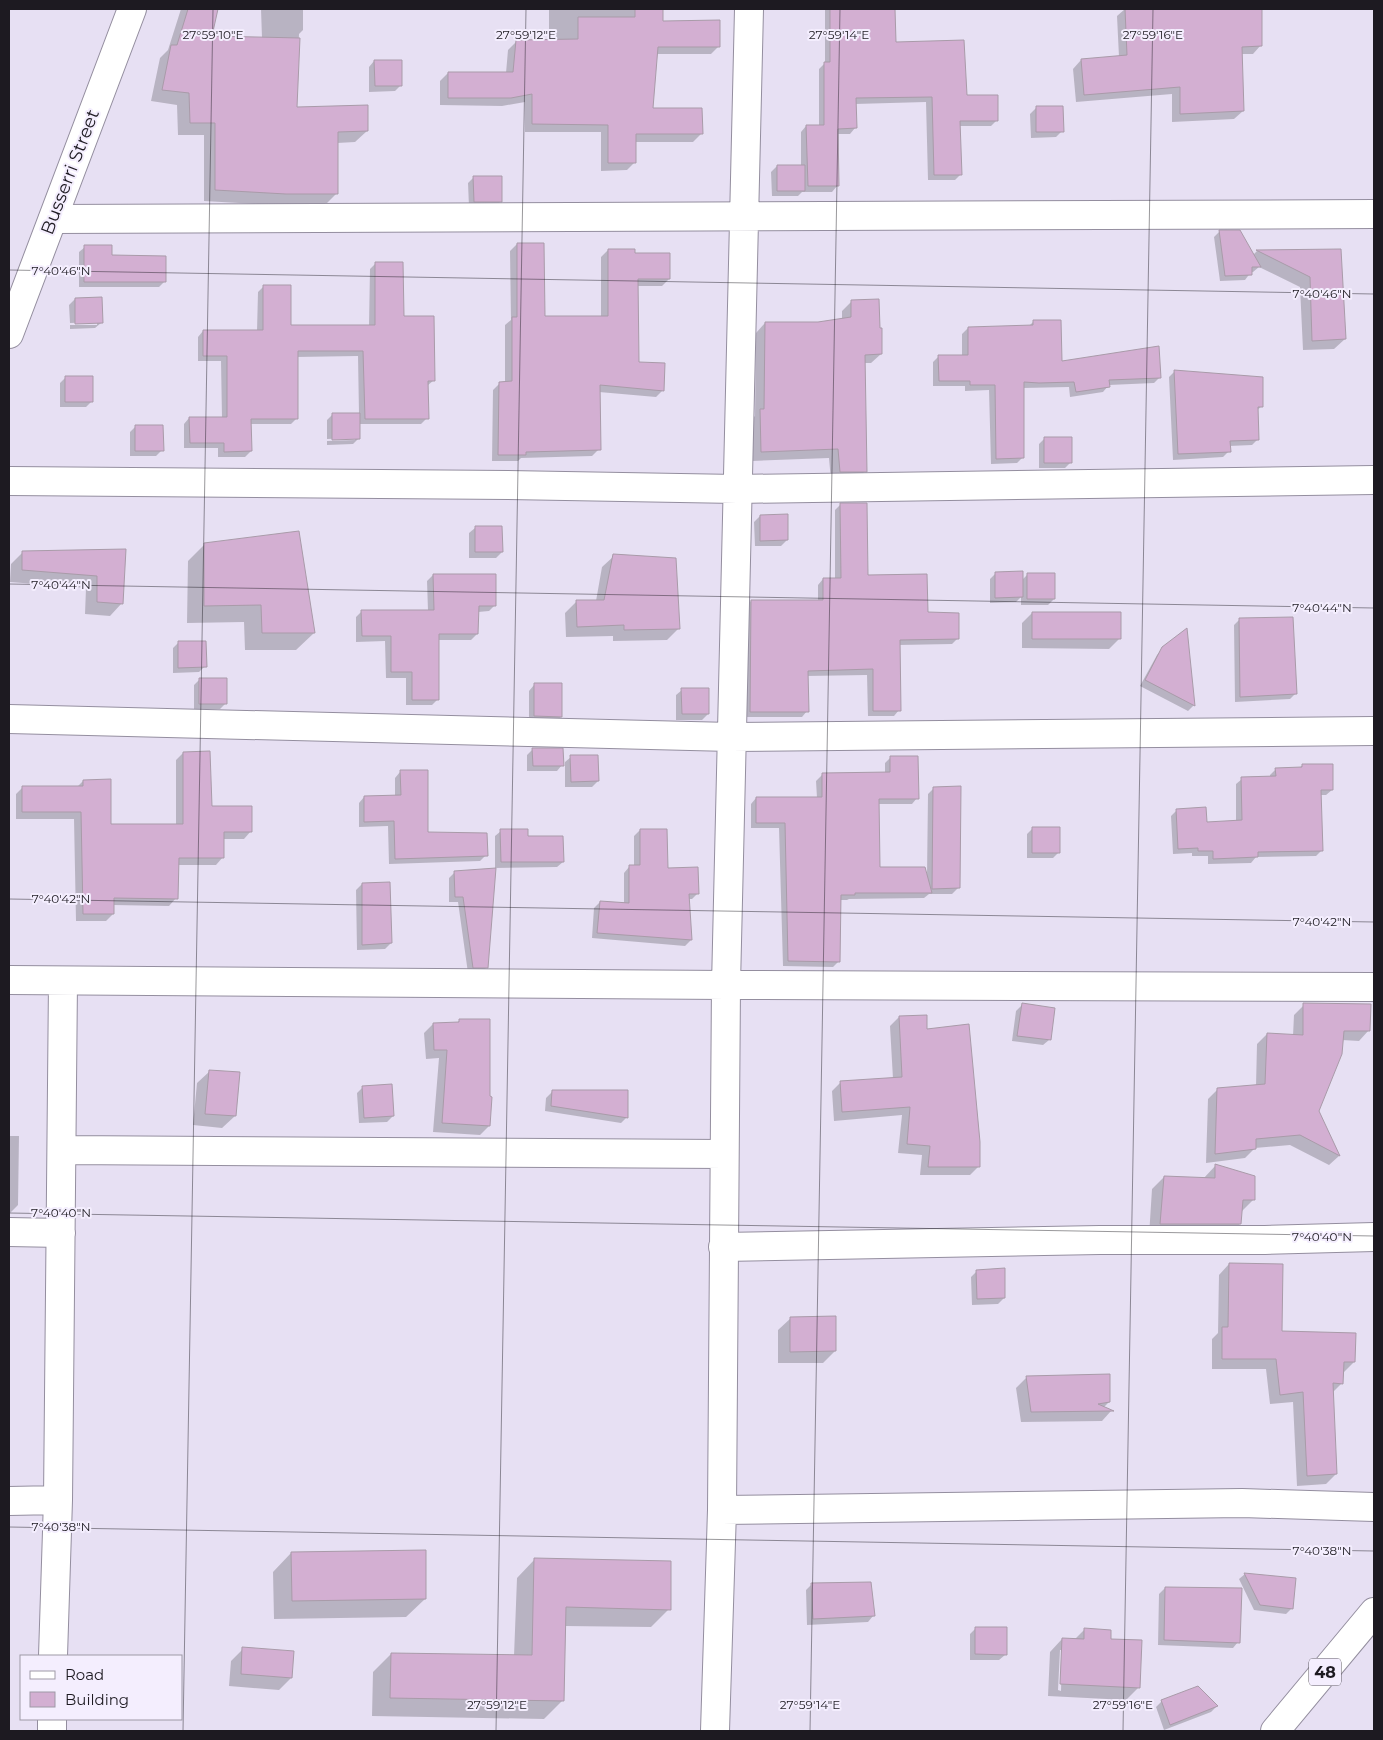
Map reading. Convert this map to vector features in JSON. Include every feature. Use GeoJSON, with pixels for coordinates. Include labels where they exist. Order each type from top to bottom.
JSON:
{"type":"FeatureCollection","features":[{"type":"Feature","properties":{"kind":"street","name":"Busserri Street"},"geometry":{"type":"LineString","coordinates":[[9,334],[132,9]]}},
{"type":"Feature","properties":{"kind":"street"},"geometry":{"type":"LineString","coordinates":[[716,1731],[722,1510],[726,985],[748,9]]}},
{"type":"Feature","properties":{"kind":"street"},"geometry":{"type":"LineString","coordinates":[[52,219],[1374,214]]}},
{"type":"Feature","properties":{"kind":"street"},"geometry":{"type":"LineString","coordinates":[[9,482],[498,485],[737,489],[1374,480]]}},
{"type":"Feature","properties":{"kind":"street"},"geometry":{"type":"LineString","coordinates":[[9,719],[731,737],[1374,731]]}},
{"type":"Feature","properties":{"kind":"street"},"geometry":{"type":"LineString","coordinates":[[9,980],[1374,987]]}},
{"type":"Feature","properties":{"kind":"street"},"geometry":{"type":"LineString","coordinates":[[53,1655],[58,1500],[63,1150],[61,1100],[64,980]]}},
{"type":"Feature","properties":{"kind":"street"},"geometry":{"type":"LineString","coordinates":[[63,1150],[724,1154]]}},
{"type":"Feature","properties":{"kind":"street"},"geometry":{"type":"LineString","coordinates":[[9,1232],[61,1233]]}},
{"type":"Feature","properties":{"kind":"street"},"geometry":{"type":"LineString","coordinates":[[723,1247],[1374,1237]]}},
{"type":"Feature","properties":{"kind":"street"},"geometry":{"type":"LineString","coordinates":[[9,1501],[58,1500]]}},
{"type":"Feature","properties":{"kind":"street"},"geometry":{"type":"LineString","coordinates":[[722,1510],[1242,1503],[1374,1507]]}},
{"type":"Feature","properties":{"kind":"street","name":"48"},"geometry":{"type":"LineString","coordinates":[[1275,1731],[1374,1612]]}},
{"type":"Feature","properties":{"kind":"building"},"geometry":{"type":"Polygon","coordinates":[[[188,9],[218,9],[212,36],[300,38],[297,107],[368,105],[368,131],[338,132],[338,194],[286,194],[215,190],[215,123],[190,123],[189,93],[162,90],[171,45],[177,45],[188,9]]]}},
{"type":"Feature","properties":{"kind":"building"},"geometry":{"type":"Polygon","coordinates":[[[635,9],[663,9],[663,21],[720,20],[720,47],[658,47],[653,108],[702,108],[703,134],[636,134],[636,163],[608,163],[608,125],[532,124],[532,94],[511,98],[448,98],[448,72],[513,72],[516,40],[578,39],[578,17],[635,17],[635,9]]]}},
{"type":"Feature","properties":{"kind":"building"},"geometry":{"type":"Polygon","coordinates":[[[830,9],[895,9],[896,42],[964,40],[967,95],[998,95],[998,121],[960,121],[962,175],[934,175],[932,97],[856,98],[857,128],[838,129],[839,186],[808,186],[806,125],[824,125],[824,62],[830,62],[830,9]]]}},
{"type":"Feature","properties":{"kind":"building"},"geometry":{"type":"Polygon","coordinates":[[[1125,9],[1262,9],[1262,46],[1242,47],[1244,111],[1180,114],[1180,87],[1084,95],[1081,59],[1127,55],[1125,9]]]}},
{"type":"Feature","properties":{"kind":"building"},"geometry":{"type":"Polygon","coordinates":[[[374,60],[402,60],[402,86],[375,86],[374,60]]]}},
{"type":"Feature","properties":{"kind":"building"},"geometry":{"type":"Polygon","coordinates":[[[1036,106],[1063,106],[1064,132],[1036,132],[1036,106]]]}},
{"type":"Feature","properties":{"kind":"building"},"geometry":{"type":"Polygon","coordinates":[[[777,165],[805,165],[805,191],[777,191],[777,165]]]}},
{"type":"Feature","properties":{"kind":"building"},"geometry":{"type":"Polygon","coordinates":[[[473,176],[502,176],[502,202],[474,202],[473,176]]]}},
{"type":"Feature","properties":{"kind":"building"},"geometry":{"type":"Polygon","coordinates":[[[1219,230],[1240,230],[1261,267],[1252,267],[1252,275],[1225,276],[1219,230]]]}},
{"type":"Feature","properties":{"kind":"building"},"geometry":{"type":"Polygon","coordinates":[[[517,243],[544,243],[545,316],[608,316],[608,249],[635,249],[635,253],[670,253],[670,279],[638,279],[639,362],[665,363],[664,391],[600,385],[601,450],[526,452],[526,455],[498,455],[499,382],[512,381],[512,317],[517,317],[517,243]]]}},
{"type":"Feature","properties":{"kind":"building"},"geometry":{"type":"Polygon","coordinates":[[[84,245],[112,245],[112,255],[166,256],[166,282],[84,282],[84,245]]]}},
{"type":"Feature","properties":{"kind":"building"},"geometry":{"type":"Polygon","coordinates":[[[1341,249],[1346,339],[1312,341],[1310,277],[1256,250],[1341,249]]]}},
{"type":"Feature","properties":{"kind":"building"},"geometry":{"type":"Polygon","coordinates":[[[375,262],[403,262],[404,316],[434,316],[435,381],[428,381],[429,419],[365,419],[363,351],[298,351],[298,419],[251,419],[252,451],[224,452],[224,443],[190,443],[189,417],[227,417],[227,356],[203,356],[203,330],[263,330],[263,285],[291,285],[291,325],[375,325],[375,262]]]}},
{"type":"Feature","properties":{"kind":"building"},"geometry":{"type":"Polygon","coordinates":[[[102,297],[103,323],[75,324],[75,298],[102,297]]]}},
{"type":"Feature","properties":{"kind":"building"},"geometry":{"type":"Polygon","coordinates":[[[879,299],[882,354],[865,355],[867,472],[840,472],[838,449],[761,452],[760,409],[764,409],[765,322],[818,322],[851,317],[851,300],[879,299]]]}},
{"type":"Feature","properties":{"kind":"building"},"geometry":{"type":"Polygon","coordinates":[[[1033,320],[1061,320],[1062,361],[1159,346],[1161,378],[1109,380],[1110,387],[1076,392],[1074,382],[1024,382],[1024,458],[996,459],[995,385],[970,385],[970,381],[939,381],[938,355],[968,355],[968,327],[1033,325],[1033,320]]]}},
{"type":"Feature","properties":{"kind":"building"},"geometry":{"type":"Polygon","coordinates":[[[1174,370],[1263,377],[1263,407],[1258,407],[1259,440],[1230,441],[1231,452],[1178,454],[1174,370]]]}},
{"type":"Feature","properties":{"kind":"building"},"geometry":{"type":"Polygon","coordinates":[[[65,376],[93,376],[93,402],[65,402],[65,376]]]}},
{"type":"Feature","properties":{"kind":"building"},"geometry":{"type":"Polygon","coordinates":[[[332,413],[360,413],[360,439],[332,440],[332,413]]]}},
{"type":"Feature","properties":{"kind":"building"},"geometry":{"type":"Polygon","coordinates":[[[135,425],[163,425],[164,451],[135,451],[135,425]]]}},
{"type":"Feature","properties":{"kind":"building"},"geometry":{"type":"Polygon","coordinates":[[[1044,437],[1072,437],[1072,463],[1044,463],[1044,437]]]}},
{"type":"Feature","properties":{"kind":"building"},"geometry":{"type":"Polygon","coordinates":[[[840,503],[867,503],[868,575],[927,574],[928,612],[959,613],[959,639],[900,640],[901,711],[873,711],[873,669],[808,671],[809,712],[750,712],[751,600],[823,600],[823,578],[841,578],[840,503]]]}},
{"type":"Feature","properties":{"kind":"building"},"geometry":{"type":"Polygon","coordinates":[[[788,514],[788,540],[760,541],[760,515],[788,514]]]}},
{"type":"Feature","properties":{"kind":"building"},"geometry":{"type":"Polygon","coordinates":[[[475,526],[502,526],[503,552],[475,552],[475,526]]]}},
{"type":"Feature","properties":{"kind":"building"},"geometry":{"type":"Polygon","coordinates":[[[299,531],[315,633],[262,633],[261,605],[204,606],[204,543],[299,531]]]}},
{"type":"Feature","properties":{"kind":"building"},"geometry":{"type":"Polygon","coordinates":[[[126,549],[123,604],[97,602],[97,576],[22,570],[22,551],[126,549]]]}},
{"type":"Feature","properties":{"kind":"building"},"geometry":{"type":"Polygon","coordinates":[[[613,554],[676,558],[680,629],[624,630],[624,625],[577,627],[576,600],[604,600],[613,554]]]}},
{"type":"Feature","properties":{"kind":"building"},"geometry":{"type":"Polygon","coordinates":[[[1023,571],[1023,597],[995,598],[995,572],[1023,571]]]}},
{"type":"Feature","properties":{"kind":"building"},"geometry":{"type":"Polygon","coordinates":[[[1027,573],[1055,573],[1055,599],[1027,599],[1027,573]]]}},
{"type":"Feature","properties":{"kind":"building"},"geometry":{"type":"Polygon","coordinates":[[[433,574],[496,574],[496,606],[479,606],[478,634],[439,634],[439,700],[412,700],[412,672],[391,672],[391,636],[362,636],[361,610],[434,610],[433,574]]]}},
{"type":"Feature","properties":{"kind":"building"},"geometry":{"type":"Polygon","coordinates":[[[1032,612],[1121,612],[1121,639],[1032,639],[1032,612]]]}},
{"type":"Feature","properties":{"kind":"building"},"geometry":{"type":"Polygon","coordinates":[[[1293,617],[1297,694],[1240,697],[1239,618],[1293,617]]]}},
{"type":"Feature","properties":{"kind":"building"},"geometry":{"type":"Polygon","coordinates":[[[1187,628],[1195,706],[1145,680],[1162,647],[1187,628]]]}},
{"type":"Feature","properties":{"kind":"building"},"geometry":{"type":"Polygon","coordinates":[[[178,641],[206,641],[207,667],[178,668],[178,641]]]}},
{"type":"Feature","properties":{"kind":"building"},"geometry":{"type":"Polygon","coordinates":[[[199,678],[227,678],[227,704],[199,704],[199,678]]]}},
{"type":"Feature","properties":{"kind":"building"},"geometry":{"type":"Polygon","coordinates":[[[534,683],[562,683],[562,717],[534,716],[534,683]]]}},
{"type":"Feature","properties":{"kind":"building"},"geometry":{"type":"Polygon","coordinates":[[[681,688],[709,688],[709,714],[682,714],[681,688]]]}},
{"type":"Feature","properties":{"kind":"building"},"geometry":{"type":"Polygon","coordinates":[[[532,748],[563,748],[564,766],[533,766],[532,748]]]}},
{"type":"Feature","properties":{"kind":"building"},"geometry":{"type":"Polygon","coordinates":[[[210,751],[212,806],[252,806],[252,832],[224,832],[224,858],[179,858],[178,899],[114,898],[114,914],[83,914],[81,812],[22,812],[22,786],[83,786],[83,780],[111,779],[111,824],[183,824],[183,752],[210,751]]]}},
{"type":"Feature","properties":{"kind":"building"},"geometry":{"type":"Polygon","coordinates":[[[570,755],[598,755],[599,781],[571,782],[570,755]]]}},
{"type":"Feature","properties":{"kind":"building"},"geometry":{"type":"Polygon","coordinates":[[[890,756],[918,756],[919,799],[879,799],[880,867],[925,867],[932,893],[855,893],[855,895],[841,895],[840,962],[788,961],[785,823],[756,823],[756,797],[822,797],[822,773],[890,772],[890,756]]]}},
{"type":"Feature","properties":{"kind":"building"},"geometry":{"type":"Polygon","coordinates":[[[1302,764],[1333,764],[1333,790],[1321,790],[1323,851],[1258,852],[1258,857],[1213,859],[1213,851],[1198,851],[1198,848],[1178,849],[1176,809],[1206,807],[1207,822],[1242,820],[1241,777],[1276,776],[1275,768],[1302,767],[1302,764]]]}},
{"type":"Feature","properties":{"kind":"building"},"geometry":{"type":"Polygon","coordinates":[[[400,770],[428,770],[428,832],[487,833],[488,856],[395,859],[394,821],[364,822],[364,796],[401,795],[400,770]]]}},
{"type":"Feature","properties":{"kind":"building"},"geometry":{"type":"Polygon","coordinates":[[[961,786],[960,888],[932,889],[933,787],[961,786]]]}},
{"type":"Feature","properties":{"kind":"building"},"geometry":{"type":"Polygon","coordinates":[[[1032,827],[1060,827],[1060,853],[1032,853],[1032,827]]]}},
{"type":"Feature","properties":{"kind":"building"},"geometry":{"type":"Polygon","coordinates":[[[500,829],[528,829],[528,836],[563,836],[564,862],[501,862],[500,829]]]}},
{"type":"Feature","properties":{"kind":"building"},"geometry":{"type":"Polygon","coordinates":[[[640,829],[667,829],[668,868],[698,867],[699,894],[689,894],[692,940],[597,933],[600,901],[629,903],[629,865],[640,865],[640,829]]]}},
{"type":"Feature","properties":{"kind":"building"},"geometry":{"type":"Polygon","coordinates":[[[496,868],[488,968],[473,968],[463,897],[455,897],[454,871],[496,868]]]}},
{"type":"Feature","properties":{"kind":"building"},"geometry":{"type":"Polygon","coordinates":[[[390,882],[392,943],[362,945],[362,883],[390,882]]]}},
{"type":"Feature","properties":{"kind":"building"},"geometry":{"type":"Polygon","coordinates":[[[1022,1003],[1055,1008],[1051,1040],[1017,1036],[1022,1003]]]}},
{"type":"Feature","properties":{"kind":"building"},"geometry":{"type":"Polygon","coordinates":[[[1303,1003],[1371,1004],[1370,1031],[1344,1031],[1342,1054],[1319,1111],[1340,1156],[1300,1135],[1256,1139],[1256,1149],[1215,1154],[1217,1088],[1265,1084],[1267,1033],[1303,1035],[1303,1003]]]}},
{"type":"Feature","properties":{"kind":"building"},"geometry":{"type":"Polygon","coordinates":[[[927,1015],[927,1029],[969,1024],[980,1142],[980,1167],[928,1167],[930,1146],[907,1144],[910,1107],[842,1112],[840,1081],[902,1077],[899,1016],[927,1015]]]}},
{"type":"Feature","properties":{"kind":"building"},"geometry":{"type":"Polygon","coordinates":[[[459,1019],[490,1019],[490,1096],[492,1097],[490,1126],[442,1123],[447,1050],[434,1050],[433,1023],[459,1022],[459,1019]]]}},
{"type":"Feature","properties":{"kind":"building"},"geometry":{"type":"Polygon","coordinates":[[[209,1070],[240,1072],[236,1116],[205,1114],[209,1070]]]}},
{"type":"Feature","properties":{"kind":"building"},"geometry":{"type":"Polygon","coordinates":[[[392,1084],[394,1116],[364,1118],[362,1086],[392,1084]]]}},
{"type":"Feature","properties":{"kind":"building"},"geometry":{"type":"Polygon","coordinates":[[[552,1090],[628,1090],[628,1118],[551,1106],[552,1090]]]}},
{"type":"Feature","properties":{"kind":"building"},"geometry":{"type":"Polygon","coordinates":[[[1215,1164],[1255,1176],[1255,1200],[1243,1200],[1241,1224],[1160,1224],[1164,1176],[1215,1178],[1215,1164]]]}},
{"type":"Feature","properties":{"kind":"building"},"geometry":{"type":"Polygon","coordinates":[[[1229,1263],[1283,1264],[1282,1331],[1356,1333],[1355,1362],[1344,1362],[1343,1384],[1333,1383],[1337,1474],[1307,1476],[1303,1392],[1280,1395],[1276,1359],[1222,1359],[1222,1327],[1228,1327],[1229,1263]]]}},
{"type":"Feature","properties":{"kind":"building"},"geometry":{"type":"Polygon","coordinates":[[[1005,1268],[1005,1298],[977,1299],[976,1270],[1005,1268]]]}},
{"type":"Feature","properties":{"kind":"building"},"geometry":{"type":"Polygon","coordinates":[[[836,1316],[836,1351],[790,1352],[790,1317],[836,1316]]]}},
{"type":"Feature","properties":{"kind":"building"},"geometry":{"type":"Polygon","coordinates":[[[1110,1374],[1110,1402],[1098,1404],[1114,1411],[1031,1412],[1026,1376],[1110,1374]]]}},
{"type":"Feature","properties":{"kind":"building"},"geometry":{"type":"Polygon","coordinates":[[[426,1550],[426,1599],[292,1601],[291,1552],[426,1550]]]}},
{"type":"Feature","properties":{"kind":"building"},"geometry":{"type":"Polygon","coordinates":[[[534,1558],[671,1561],[671,1610],[566,1607],[564,1701],[390,1698],[391,1653],[532,1655],[534,1558]]]}},
{"type":"Feature","properties":{"kind":"building"},"geometry":{"type":"Polygon","coordinates":[[[1244,1573],[1296,1578],[1293,1609],[1260,1605],[1244,1573]]]}},
{"type":"Feature","properties":{"kind":"building"},"geometry":{"type":"Polygon","coordinates":[[[871,1582],[875,1616],[813,1619],[811,1583],[871,1582]]]}},
{"type":"Feature","properties":{"kind":"building"},"geometry":{"type":"Polygon","coordinates":[[[1165,1587],[1242,1588],[1240,1643],[1164,1640],[1165,1587]]]}},
{"type":"Feature","properties":{"kind":"building"},"geometry":{"type":"Polygon","coordinates":[[[975,1627],[1007,1627],[1007,1655],[975,1654],[975,1627]]]}},
{"type":"Feature","properties":{"kind":"building"},"geometry":{"type":"Polygon","coordinates":[[[1084,1628],[1111,1630],[1111,1639],[1142,1640],[1140,1688],[1060,1684],[1062,1638],[1084,1639],[1084,1628]]]}},
{"type":"Feature","properties":{"kind":"building"},"geometry":{"type":"Polygon","coordinates":[[[242,1647],[294,1651],[292,1678],[241,1674],[242,1647]]]}},
{"type":"Feature","properties":{"kind":"building"},"geometry":{"type":"Polygon","coordinates":[[[1198,1686],[1218,1706],[1170,1725],[1161,1700],[1198,1686]]]}}]}
